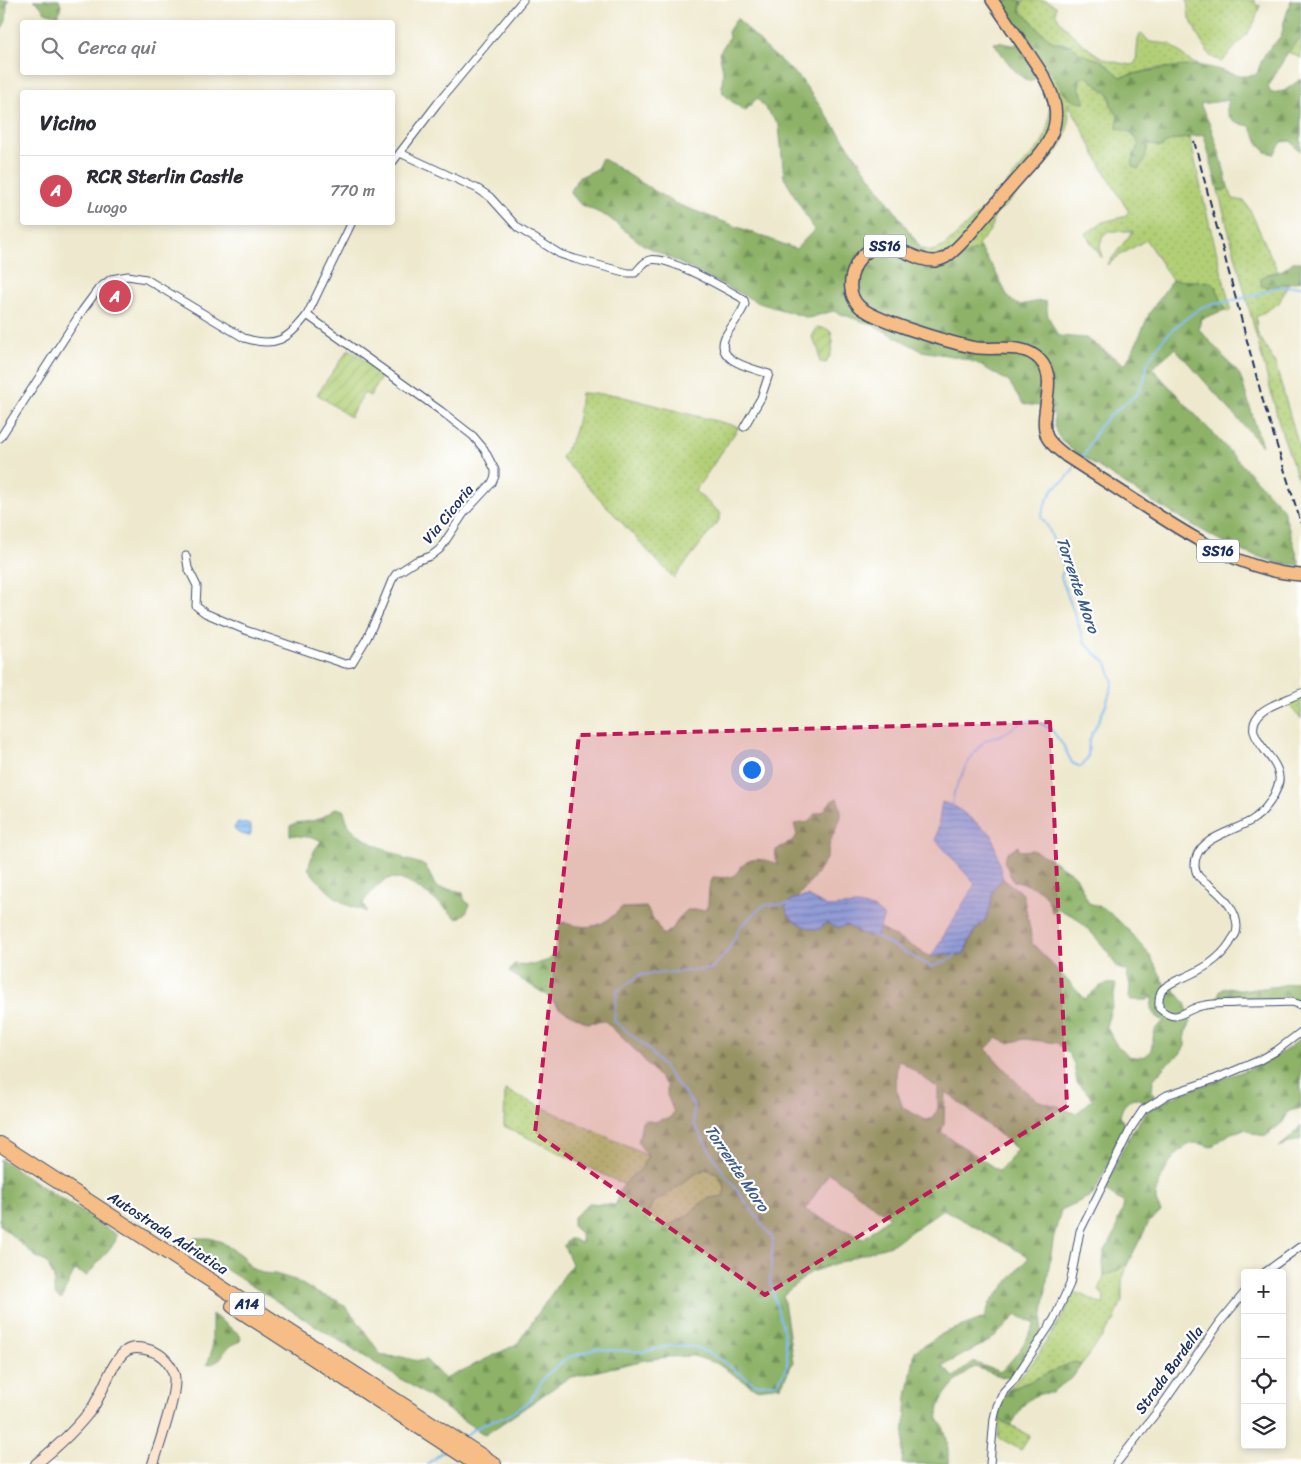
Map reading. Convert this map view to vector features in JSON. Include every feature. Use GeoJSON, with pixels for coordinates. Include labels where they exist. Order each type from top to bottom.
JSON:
{"type":"FeatureCollection","features":[{"type":"Feature","properties":{"kind":"highway","name":"Autostrada Adriatica"},"geometry":{"type":"LineString","coordinates":[[0,1144],[494,1464]]}},
{"type":"Feature","properties":{"kind":"highway","name":"Autostrada Adriatica"},"geometry":{"type":"LineString","coordinates":[[0,1154],[476,1464]]}},
{"type":"Feature","properties":{"kind":"main road","name":"SS16"},"geometry":{"type":"LineString","coordinates":[[992,0],[1040,71],[1050,91],[1055,107],[1055,122],[1052,134],[1046,146],[960,244],[945,258],[926,260],[894,247],[886,246],[870,250],[863,254],[852,274],[850,287],[853,297],[858,305],[888,322],[973,348],[1018,348],[1035,355],[1045,366],[1048,376],[1045,427],[1047,436],[1052,444],[1066,456],[1199,541],[1229,557],[1275,572],[1301,575]]}},
{"type":"Feature","properties":{"kind":"street"},"geometry":{"type":"LineString","coordinates":[[395,159],[437,104],[523,0]]}},
{"type":"Feature","properties":{"kind":"street"},"geometry":{"type":"LineString","coordinates":[[400,153],[478,189],[490,197],[518,228],[560,254],[575,260],[628,273],[635,273],[648,260],[661,260],[683,268],[744,300],[744,304],[723,343],[725,352],[734,361],[769,374],[762,398],[744,427]]}},
{"type":"Feature","properties":{"kind":"street"},"geometry":{"type":"LineString","coordinates":[[0,438],[82,311],[99,288],[111,279],[128,276],[146,279],[244,338],[256,342],[277,342],[287,337],[306,315],[351,225]]}},
{"type":"Feature","properties":{"kind":"street","name":"Via Cicoria"},"geometry":{"type":"LineString","coordinates":[[186,556],[188,568],[197,586],[196,606],[205,613],[290,646],[345,664],[352,663],[367,638],[396,574],[416,561],[431,556],[440,549],[464,514],[492,483],[495,470],[484,448],[473,436],[306,315]]}},
{"type":"Feature","properties":{"kind":"street"},"geometry":{"type":"LineString","coordinates":[[1301,693],[1263,711],[1255,722],[1254,733],[1259,744],[1276,766],[1280,777],[1274,795],[1265,808],[1254,818],[1211,839],[1199,851],[1195,866],[1199,878],[1213,888],[1231,907],[1236,922],[1236,933],[1227,948],[1212,962],[1172,983],[1162,991],[1158,998],[1159,1008],[1165,1014],[1172,1017],[1181,1016],[1191,1009],[1210,1004],[1292,1002],[1301,1005]]}},
{"type":"Feature","properties":{"kind":"street"},"geometry":{"type":"LineString","coordinates":[[990,1464],[994,1418],[997,1406],[1004,1391],[1018,1375],[1054,1319],[1070,1284],[1080,1231],[1131,1128],[1143,1110],[1167,1095],[1215,1079],[1260,1060],[1276,1051],[1301,1032]]}},
{"type":"Feature","properties":{"kind":"street"},"geometry":{"type":"LineString","coordinates":[[1269,1269],[1301,1246]]}},
{"type":"Feature","properties":{"kind":"street","name":"Strada Bardella"},"geometry":{"type":"LineString","coordinates":[[1116,1464],[1160,1408],[1221,1321],[1241,1297]]}},
{"type":"Feature","properties":{"kind":"street"},"geometry":{"type":"LineString","coordinates":[[36,1464],[78,1427],[94,1406],[117,1362],[125,1351],[137,1348],[156,1352],[164,1358],[174,1375],[173,1397],[153,1464]]}},
{"type":"Feature","properties":{"kind":"highlighted area"},"geometry":{"type":"Polygon","coordinates":[[[1050,722],[1067,1106],[765,1295],[535,1133],[579,735],[1050,722]]]}},
{"type":"Feature","properties":{"kind":"green space"},"geometry":{"type":"Polygon","coordinates":[[[0,0],[9,0],[6,21],[0,32],[0,0]]]}},
{"type":"Feature","properties":{"kind":"green space"},"geometry":{"type":"Polygon","coordinates":[[[33,0],[59,0],[61,6],[58,16],[45,12],[33,0]]]}},
{"type":"Feature","properties":{"kind":"green space"},"geometry":{"type":"Polygon","coordinates":[[[999,0],[1021,0],[1020,11],[1053,42],[1071,45],[1081,54],[1102,61],[1121,77],[1180,66],[1201,66],[1242,76],[1257,74],[1266,52],[1281,35],[1291,0],[1301,0],[1301,37],[1288,52],[1268,87],[1271,93],[1284,91],[1301,79],[1301,151],[1291,141],[1282,142],[1274,154],[1266,152],[1258,142],[1250,126],[1238,123],[1228,115],[1227,107],[1229,100],[1200,104],[1210,125],[1221,158],[1228,187],[1225,190],[1218,190],[1204,135],[1171,140],[1161,147],[1148,144],[1144,161],[1138,169],[1132,166],[1134,155],[1139,145],[1132,133],[1117,128],[1118,116],[1111,106],[1110,95],[1086,76],[1080,79],[1079,87],[1085,103],[1075,101],[1066,95],[1048,68],[1030,82],[1010,65],[994,43],[1016,45],[1022,36],[999,0]]]}},
{"type":"Feature","properties":{"kind":"green space"},"geometry":{"type":"Polygon","coordinates":[[[1022,0],[1044,0],[1056,6],[1056,14],[1064,26],[1086,46],[1105,59],[1132,65],[1136,62],[1140,33],[1150,42],[1170,44],[1191,62],[1201,66],[1158,68],[1121,77],[1102,61],[1081,54],[1071,45],[1053,42],[1020,11],[1022,0]]]}},
{"type":"Feature","properties":{"kind":"green space"},"geometry":{"type":"Polygon","coordinates":[[[1187,0],[1254,0],[1257,6],[1260,5],[1252,27],[1222,62],[1210,56],[1199,38],[1189,16],[1187,0]]]}},
{"type":"Feature","properties":{"kind":"green space"},"geometry":{"type":"Polygon","coordinates":[[[737,18],[768,50],[800,78],[921,248],[931,271],[947,268],[964,255],[980,248],[994,269],[1009,299],[1020,305],[1040,301],[1046,302],[1048,316],[1058,336],[1086,338],[1125,365],[1149,314],[1172,280],[1210,282],[1216,287],[1225,310],[1201,319],[1199,329],[1240,375],[1262,446],[1175,348],[1152,368],[1283,509],[1300,565],[1278,563],[1233,548],[1148,499],[1071,449],[1057,434],[1054,414],[1039,406],[1023,404],[1009,382],[977,363],[958,357],[922,351],[875,326],[833,311],[809,318],[759,303],[642,244],[608,217],[580,204],[570,192],[578,178],[597,169],[602,158],[674,203],[796,249],[814,230],[784,177],[779,125],[757,98],[745,111],[723,93],[723,70],[719,53],[729,38],[728,32],[737,18]]]}},
{"type":"Feature","properties":{"kind":"green space"},"geometry":{"type":"Polygon","coordinates":[[[1301,37],[1301,58],[1288,52],[1301,37]]]}},
{"type":"Feature","properties":{"kind":"green space"},"geometry":{"type":"Polygon","coordinates":[[[1048,68],[1064,93],[1082,94],[1079,87],[1080,79],[1086,76],[1110,95],[1111,106],[1140,145],[1134,155],[1133,166],[1138,169],[1146,155],[1148,144],[1161,147],[1171,140],[1190,138],[1231,310],[1227,312],[1225,310],[1216,287],[1210,282],[1172,280],[1146,240],[1107,265],[1133,231],[1108,231],[1100,243],[1102,258],[1085,234],[1103,222],[1123,217],[1129,212],[1101,166],[1068,103],[1069,122],[1064,140],[1057,152],[995,215],[992,221],[992,228],[978,245],[980,248],[964,255],[947,268],[931,271],[921,248],[932,251],[943,247],[991,202],[1042,143],[1048,126],[1050,109],[1046,93],[1036,77],[1048,68]]]}},
{"type":"Feature","properties":{"kind":"green space"},"geometry":{"type":"Polygon","coordinates":[[[1228,187],[1233,199],[1244,201],[1250,210],[1278,272],[1267,274],[1266,288],[1278,284],[1288,284],[1279,303],[1256,317],[1257,332],[1275,363],[1300,450],[1301,487],[1281,430],[1218,190],[1225,190],[1228,187]]]}},
{"type":"Feature","properties":{"kind":"green space"},"geometry":{"type":"Polygon","coordinates":[[[1293,262],[1301,262],[1301,281],[1275,286],[1261,286],[1261,278],[1282,270],[1293,262]]]}},
{"type":"Feature","properties":{"kind":"green space"},"geometry":{"type":"Polygon","coordinates":[[[817,327],[831,332],[832,348],[826,363],[820,362],[819,351],[812,337],[817,327]]]}},
{"type":"Feature","properties":{"kind":"green space"},"geometry":{"type":"Polygon","coordinates":[[[349,349],[383,374],[370,396],[364,393],[350,417],[317,394],[349,349]]]}},
{"type":"Feature","properties":{"kind":"green space"},"geometry":{"type":"Polygon","coordinates":[[[581,393],[616,395],[739,427],[695,491],[721,514],[719,520],[674,578],[561,457],[574,434],[581,393]]]}},
{"type":"Feature","properties":{"kind":"green space"},"geometry":{"type":"Polygon","coordinates":[[[1301,697],[1301,719],[1287,703],[1301,697]]]}},
{"type":"Feature","properties":{"kind":"green space"},"geometry":{"type":"Polygon","coordinates":[[[837,798],[841,817],[830,842],[826,859],[820,869],[797,898],[791,900],[785,908],[789,917],[799,923],[846,925],[866,936],[876,935],[880,928],[931,957],[944,954],[964,955],[975,930],[984,923],[996,884],[1003,879],[1023,894],[1032,943],[1085,999],[1102,985],[1116,984],[1106,1026],[1117,1046],[1128,1056],[1145,1056],[1151,1048],[1155,1031],[1165,1021],[1159,1019],[1151,1009],[1153,996],[1147,1000],[1131,1000],[1129,998],[1130,985],[1126,971],[1118,968],[1104,947],[1090,931],[1075,917],[1060,910],[1052,912],[1043,893],[1034,887],[1013,881],[1004,861],[1007,853],[1018,846],[1019,851],[1032,850],[1049,858],[1076,876],[1089,903],[1104,908],[1147,951],[1166,985],[1173,988],[1185,1003],[1191,1022],[1185,1033],[1185,1046],[1180,1054],[1165,1066],[1153,1080],[1152,1091],[1155,1097],[1144,1103],[1140,1099],[1134,1098],[1123,1107],[1120,1116],[1126,1127],[1093,1195],[1061,1210],[1049,1266],[1040,1337],[1020,1368],[1011,1378],[975,1367],[965,1373],[942,1399],[938,1419],[946,1435],[948,1464],[902,1464],[907,1397],[915,1351],[944,1333],[984,1318],[990,1303],[1029,1257],[943,1209],[893,1244],[811,1272],[783,1295],[793,1362],[781,1386],[756,1389],[716,1363],[693,1356],[645,1360],[568,1378],[485,1435],[420,1391],[185,1244],[195,1238],[209,1238],[222,1242],[242,1256],[251,1268],[262,1273],[275,1274],[295,1280],[317,1293],[336,1300],[346,1307],[356,1319],[381,1355],[426,1360],[445,1379],[517,1344],[572,1264],[564,1246],[568,1239],[573,1239],[582,1244],[581,1234],[573,1227],[573,1218],[589,1203],[616,1205],[619,1191],[641,1169],[648,1156],[638,1143],[642,1122],[645,1120],[655,1122],[669,1119],[674,1112],[667,1095],[667,1086],[638,1053],[605,1021],[587,1023],[559,1008],[545,994],[509,972],[514,964],[533,965],[549,960],[557,951],[557,933],[562,922],[587,927],[594,926],[607,920],[621,908],[646,907],[663,935],[673,928],[687,910],[705,910],[708,905],[709,888],[713,877],[731,877],[744,864],[756,859],[778,864],[775,859],[776,850],[792,841],[797,835],[794,824],[809,822],[815,814],[824,811],[830,802],[837,798]],[[996,1038],[986,1049],[1023,1089],[1039,1101],[1058,1106],[1076,1114],[1093,1099],[1077,1083],[1074,1064],[1069,1054],[1057,1043],[1025,1039],[1008,1043],[996,1038]],[[898,1059],[895,1085],[903,1108],[926,1120],[934,1118],[938,1108],[938,1088],[898,1059]],[[945,1091],[944,1124],[941,1132],[999,1171],[1017,1149],[945,1091]],[[705,1169],[693,1175],[664,1197],[653,1202],[645,1219],[652,1225],[671,1225],[710,1198],[724,1196],[725,1187],[717,1173],[705,1169]],[[829,1173],[805,1210],[863,1239],[889,1217],[829,1173]],[[1017,1315],[991,1340],[942,1366],[954,1377],[973,1362],[1000,1372],[1020,1350],[1035,1324],[1017,1315]]]}},
{"type":"Feature","properties":{"kind":"green space"},"geometry":{"type":"Polygon","coordinates":[[[336,808],[343,810],[350,826],[362,837],[404,859],[425,865],[436,887],[463,892],[464,899],[470,905],[465,914],[457,919],[424,892],[395,878],[384,881],[371,893],[363,903],[367,912],[345,904],[335,897],[308,868],[314,851],[321,841],[316,838],[290,835],[290,826],[317,819],[336,808]]]}},
{"type":"Feature","properties":{"kind":"green space"},"geometry":{"type":"Polygon","coordinates":[[[1301,981],[1301,1001],[1216,1001],[1220,991],[1225,988],[1249,990],[1301,981]]]}},
{"type":"Feature","properties":{"kind":"green space"},"geometry":{"type":"Polygon","coordinates":[[[1301,1038],[1301,1108],[1289,1111],[1283,1122],[1266,1136],[1254,1134],[1246,1129],[1231,1133],[1211,1147],[1196,1143],[1181,1150],[1168,1166],[1156,1194],[1156,1201],[1161,1212],[1149,1222],[1128,1263],[1104,1276],[1103,1261],[1105,1250],[1116,1231],[1124,1203],[1104,1190],[1124,1147],[1142,1117],[1157,1105],[1275,1057],[1301,1038]]]}},
{"type":"Feature","properties":{"kind":"green space"},"geometry":{"type":"Polygon","coordinates":[[[505,1090],[648,1156],[641,1169],[625,1185],[504,1126],[505,1090]]]}},
{"type":"Feature","properties":{"kind":"green space"},"geometry":{"type":"Polygon","coordinates":[[[1301,1125],[1301,1139],[1279,1147],[1291,1137],[1301,1125]]]}},
{"type":"Feature","properties":{"kind":"green space"},"geometry":{"type":"Polygon","coordinates":[[[0,1159],[117,1235],[115,1242],[87,1276],[75,1270],[61,1299],[56,1296],[54,1278],[47,1263],[35,1256],[0,1225],[0,1159]]]}},
{"type":"Feature","properties":{"kind":"green space"},"geometry":{"type":"Polygon","coordinates":[[[705,1169],[717,1173],[725,1187],[724,1196],[710,1198],[671,1225],[652,1225],[645,1219],[653,1202],[664,1197],[693,1175],[705,1169]]]}},
{"type":"Feature","properties":{"kind":"green space"},"geometry":{"type":"Polygon","coordinates":[[[1128,1263],[1122,1281],[1122,1300],[1114,1321],[1081,1365],[1076,1362],[1006,1392],[1034,1361],[1065,1312],[1073,1292],[1103,1305],[1104,1296],[1099,1291],[1104,1276],[1128,1263]]]}},
{"type":"Feature","properties":{"kind":"green space"},"geometry":{"type":"Polygon","coordinates":[[[212,1314],[239,1334],[241,1338],[240,1341],[229,1347],[218,1360],[207,1365],[212,1350],[212,1314]]]}},
{"type":"Feature","properties":{"kind":"green space"},"geometry":{"type":"Polygon","coordinates":[[[1076,1362],[1081,1365],[1073,1377],[1052,1393],[1044,1393],[1031,1398],[1022,1407],[1011,1426],[998,1419],[1001,1402],[1006,1392],[1076,1362]]]}},
{"type":"Feature","properties":{"kind":"green space"},"geometry":{"type":"Polygon","coordinates":[[[1000,1420],[1030,1436],[1021,1450],[998,1437],[1000,1420]]]}},
{"type":"Feature","properties":{"kind":"water"},"geometry":{"type":"Polygon","coordinates":[[[942,802],[956,807],[992,835],[1003,879],[995,887],[987,917],[973,932],[964,955],[944,954],[931,957],[975,884],[936,840],[942,802]]]}},
{"type":"Feature","properties":{"kind":"water"},"geometry":{"type":"Polygon","coordinates":[[[238,822],[251,825],[249,836],[236,832],[234,828],[238,822]]]}},
{"type":"Feature","properties":{"kind":"water"},"geometry":{"type":"Polygon","coordinates":[[[808,896],[827,907],[857,905],[873,908],[884,916],[877,935],[866,936],[846,925],[839,928],[826,923],[818,930],[798,923],[785,908],[791,900],[808,896]]]}},
{"type":"Feature","properties":{"kind":"waterway","name":"Torrente Moro"},"geometry":{"type":"LineString","coordinates":[[1080,460],[1098,428],[1108,417],[1137,394],[1144,380],[1148,361],[1164,338],[1181,322],[1202,307],[1253,296],[1278,287],[1301,286]]}},
{"type":"Feature","properties":{"kind":"waterway","name":"Torrente Moro"},"geometry":{"type":"LineString","coordinates":[[952,806],[954,793],[966,766],[977,749],[986,740],[1001,735],[1023,722],[1034,720],[1051,729],[1063,745],[1072,763],[1081,767],[1088,757],[1089,741],[1106,705],[1113,682],[1107,663],[1085,643],[1061,577],[1064,567],[1048,527],[1041,517],[1046,502],[1054,488],[1066,479],[1074,468]]}},
{"type":"Feature","properties":{"kind":"waterway","name":"Torrente Moro"},"geometry":{"type":"LineString","coordinates":[[463,1437],[493,1420],[506,1417],[530,1401],[545,1376],[567,1358],[596,1349],[643,1352],[669,1346],[696,1347],[718,1358],[755,1384],[778,1383],[787,1366],[787,1352],[784,1333],[770,1281],[773,1239],[719,1166],[694,1124],[693,1104],[647,1047],[614,1021],[617,991],[640,975],[711,969],[727,952],[741,926],[764,905],[789,904]]}},
{"type":"Feature","properties":{"kind":"waterway","name":"Torrente Moro"},"geometry":{"type":"LineString","coordinates":[[871,934],[932,967],[953,958],[956,953]]}},
{"type":"Feature","properties":{"kind":"waterway","name":"Torrente Moro"},"geometry":{"type":"LineString","coordinates":[[427,1464],[445,1450]]}},
{"type":"Feature","properties":{"kind":"railway"},"geometry":{"type":"LineString","coordinates":[[1194,141],[1263,401],[1301,523]]}},
{"type":"Feature","properties":{"kind":"place","name":"RCR Sterlin Castle"},"geometry":{"type":"Point","coordinates":[115,296]}}]}
